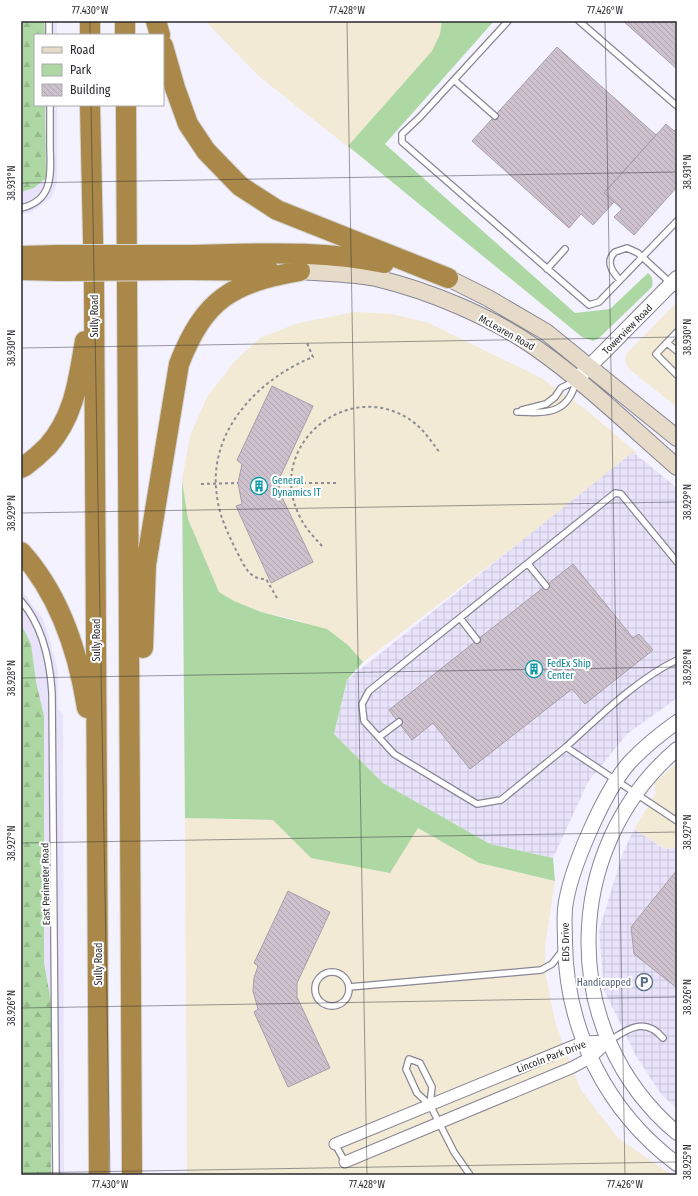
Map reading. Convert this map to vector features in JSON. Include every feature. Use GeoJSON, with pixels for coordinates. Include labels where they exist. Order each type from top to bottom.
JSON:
{"type":"FeatureCollection","features":[{"type":"Feature","properties":{"kind":"highway"},"geometry":{"type":"LineString","coordinates":[[90,21],[90,34]]}},
{"type":"Feature","properties":{"kind":"highway"},"geometry":{"type":"LineString","coordinates":[[125,21],[126,34]]}},
{"type":"Feature","properties":{"kind":"highway"},"geometry":{"type":"LineString","coordinates":[[156,21],[160,34]]}},
{"type":"Feature","properties":{"kind":"highway"},"geometry":{"type":"LineString","coordinates":[[164,50],[175,88],[188,124],[206,151],[240,186],[277,210],[448,278]]}},
{"type":"Feature","properties":{"kind":"highway","name":"Sully Road"},"geometry":{"type":"LineString","coordinates":[[90,106],[94,283],[99,1175]]}},
{"type":"Feature","properties":{"kind":"highway"},"geometry":{"type":"LineString","coordinates":[[126,106],[132,1175]]}},
{"type":"Feature","properties":{"kind":"highway"},"geometry":{"type":"LineString","coordinates":[[21,270],[59,263],[187,262],[314,254],[358,257],[448,278]]}},
{"type":"Feature","properties":{"kind":"highway"},"geometry":{"type":"LineString","coordinates":[[21,256],[59,263]]}},
{"type":"Feature","properties":{"kind":"highway"},"geometry":{"type":"LineString","coordinates":[[187,262],[300,271]]}},
{"type":"Feature","properties":{"kind":"highway"},"geometry":{"type":"LineString","coordinates":[[130,835],[143,746],[143,616],[146,565],[180,364],[189,339],[202,317],[223,296],[250,282],[270,276],[300,271]]}},
{"type":"Feature","properties":{"kind":"highway"},"geometry":{"type":"LineString","coordinates":[[21,468],[48,446],[64,425],[76,397],[94,283]]}},
{"type":"Feature","properties":{"kind":"highway"},"geometry":{"type":"LineString","coordinates":[[21,552],[36,569],[59,606],[74,648],[86,700],[96,774]]}},
{"type":"Feature","properties":{"kind":"main road","name":"McLearen Road"},"geometry":{"type":"LineString","coordinates":[[300,271],[374,278],[413,288],[441,298],[516,336],[536,348],[577,380],[677,468]]}},
{"type":"Feature","properties":{"kind":"main road","name":"McLearen Road"},"geometry":{"type":"LineString","coordinates":[[448,278],[521,316],[546,332],[590,366],[677,438]]}},
{"type":"Feature","properties":{"kind":"street","name":"Towerview Road"},"geometry":{"type":"LineString","coordinates":[[577,380],[675,284]]}},
{"type":"Feature","properties":{"kind":"street","name":"EDS Drive"},"geometry":{"type":"LineString","coordinates":[[677,722],[628,764],[617,781],[597,815],[574,872],[565,909],[565,947],[568,985],[583,1042],[590,1058],[606,1087],[636,1127],[665,1155],[677,1164]]}},
{"type":"Feature","properties":{"kind":"street"},"geometry":{"type":"LineString","coordinates":[[677,749],[651,774],[636,794],[609,838],[598,867],[592,892],[588,940],[592,984],[609,1042],[632,1084],[650,1108],[677,1133]]}},
{"type":"Feature","properties":{"kind":"street","name":"Lincoln Park Drive"},"geometry":{"type":"LineString","coordinates":[[335,1144],[583,1042],[609,1042]]}},
{"type":"Feature","properties":{"kind":"street","name":"Lincoln Park Drive"},"geometry":{"type":"LineString","coordinates":[[345,1162],[440,1124],[571,1068],[590,1058],[609,1042]]}},
{"type":"Feature","properties":{"kind":"lane"},"geometry":{"type":"LineString","coordinates":[[49,21],[49,34]]}},
{"type":"Feature","properties":{"kind":"lane"},"geometry":{"type":"LineString","coordinates":[[508,21],[402,134],[402,142],[589,305],[599,302],[677,221]]}},
{"type":"Feature","properties":{"kind":"lane"},"geometry":{"type":"LineString","coordinates":[[579,21],[677,106]]}},
{"type":"Feature","properties":{"kind":"lane"},"geometry":{"type":"LineString","coordinates":[[454,80],[495,116]]}},
{"type":"Feature","properties":{"kind":"lane"},"geometry":{"type":"LineString","coordinates":[[21,208],[38,201],[45,191],[50,179],[50,106]]}},
{"type":"Feature","properties":{"kind":"lane"},"geometry":{"type":"LineString","coordinates":[[620,280],[611,269],[610,261],[613,254],[619,249],[627,248],[635,251],[675,284]]}},
{"type":"Feature","properties":{"kind":"lane"},"geometry":{"type":"LineString","coordinates":[[547,269],[565,249]]}},
{"type":"Feature","properties":{"kind":"lane"},"geometry":{"type":"LineString","coordinates":[[677,332],[656,354],[677,375]]}},
{"type":"Feature","properties":{"kind":"lane"},"geometry":{"type":"LineString","coordinates":[[667,342],[677,351]]}},
{"type":"Feature","properties":{"kind":"lane"},"geometry":{"type":"LineString","coordinates":[[577,380],[573,395],[559,408],[547,413],[517,412],[546,404],[555,397],[561,388],[577,380]]}},
{"type":"Feature","properties":{"kind":"lane"},"geometry":{"type":"LineString","coordinates":[[677,562],[618,492],[375,686],[364,696],[362,704],[364,721],[394,754],[477,804],[501,800],[634,689],[658,670],[677,660]]}},
{"type":"Feature","properties":{"kind":"lane"},"geometry":{"type":"LineString","coordinates":[[528,564],[546,586]]}},
{"type":"Feature","properties":{"kind":"lane","name":"East Perimeter Road"},"geometry":{"type":"LineString","coordinates":[[21,600],[30,614],[42,640],[51,673],[56,1175]]}},
{"type":"Feature","properties":{"kind":"lane"},"geometry":{"type":"LineString","coordinates":[[460,618],[477,640]]}},
{"type":"Feature","properties":{"kind":"lane"},"geometry":{"type":"LineString","coordinates":[[379,737],[399,722]]}},
{"type":"Feature","properties":{"kind":"lane"},"geometry":{"type":"LineString","coordinates":[[566,747],[677,821]]}},
{"type":"Feature","properties":{"kind":"lane"},"geometry":{"type":"LineString","coordinates":[[349,987],[531,971],[549,967],[565,947]]}},
{"type":"Feature","properties":{"kind":"lane"},"geometry":{"type":"LineString","coordinates":[[334,972],[345,978],[349,987],[349,995],[345,1001],[334,1006],[322,1003],[316,995],[317,983],[326,974],[334,972]]}},
{"type":"Feature","properties":{"kind":"lane"},"geometry":{"type":"LineString","coordinates":[[609,1042],[626,1032],[643,1026],[654,1028],[662,1038]]}},
{"type":"Feature","properties":{"kind":"lane"},"geometry":{"type":"LineString","coordinates":[[430,1105],[432,1087],[420,1063],[409,1059],[406,1069],[417,1093],[430,1105],[454,1152],[470,1175]]}},
{"type":"Feature","properties":{"kind":"lane"},"geometry":{"type":"LineString","coordinates":[[335,1144],[345,1162]]}},
{"type":"Feature","properties":{"kind":"path"},"geometry":{"type":"LineString","coordinates":[[277,598],[266,579],[254,578],[247,571],[221,515],[216,484],[220,448],[231,425],[252,395],[281,373],[313,357],[308,343]]}},
{"type":"Feature","properties":{"kind":"path"},"geometry":{"type":"LineString","coordinates":[[322,546],[300,517],[295,504],[292,483],[295,459],[303,442],[318,424],[327,417],[351,409],[375,407],[399,413],[419,426],[440,453]]}},
{"type":"Feature","properties":{"kind":"path"},"geometry":{"type":"LineString","coordinates":[[201,484],[238,483]]}},
{"type":"Feature","properties":{"kind":"path"},"geometry":{"type":"LineString","coordinates":[[279,483],[336,483]]}},
{"type":"Feature","properties":{"kind":"shaded area"},"geometry":{"type":"Polygon","coordinates":[[[21,21],[57,21],[57,34],[34,34],[34,106],[57,106],[57,183],[52,197],[32,212],[21,215],[21,21]]]}},
{"type":"Feature","properties":{"kind":"shaded area"},"geometry":{"type":"Polygon","coordinates":[[[205,21],[464,21],[352,150],[261,78],[205,21]]]}},
{"type":"Feature","properties":{"kind":"shaded area"},"geometry":{"type":"Polygon","coordinates":[[[677,302],[677,407],[629,369],[625,361],[627,353],[677,302]]]}},
{"type":"Feature","properties":{"kind":"shaded area"},"geometry":{"type":"Polygon","coordinates":[[[355,312],[392,314],[429,323],[541,378],[584,408],[637,453],[363,662],[348,645],[297,620],[261,612],[234,601],[219,592],[188,519],[182,480],[190,436],[207,397],[235,361],[260,338],[298,323],[355,312]]]}},
{"type":"Feature","properties":{"kind":"shaded area"},"geometry":{"type":"Polygon","coordinates":[[[633,452],[677,488],[677,698],[627,734],[588,782],[553,858],[490,844],[383,783],[334,734],[347,680],[633,452]]]}},
{"type":"Feature","properties":{"kind":"shaded area"},"geometry":{"type":"Polygon","coordinates":[[[21,590],[43,619],[58,671],[58,709],[63,714],[64,1175],[21,1175],[21,590]]]}},
{"type":"Feature","properties":{"kind":"shaded area"},"geometry":{"type":"Polygon","coordinates":[[[677,763],[677,848],[668,849],[654,843],[634,829],[656,793],[654,783],[677,763]]]}},
{"type":"Feature","properties":{"kind":"shaded area"},"geometry":{"type":"Polygon","coordinates":[[[185,818],[273,820],[311,858],[418,828],[479,863],[555,881],[545,946],[546,977],[555,1021],[567,1055],[581,1090],[618,1138],[672,1175],[187,1175],[185,818]]]}},
{"type":"Feature","properties":{"kind":"shaded area"},"geometry":{"type":"Polygon","coordinates":[[[634,829],[661,847],[668,849],[677,848],[677,1109],[661,1094],[636,1056],[604,990],[599,931],[622,855],[634,829]]]}},
{"type":"Feature","properties":{"kind":"green space"},"geometry":{"type":"Polygon","coordinates":[[[21,21],[44,21],[45,34],[34,34],[34,106],[45,106],[46,178],[34,188],[21,192],[21,21]]]}},
{"type":"Feature","properties":{"kind":"green space"},"geometry":{"type":"Polygon","coordinates":[[[442,21],[494,21],[385,144],[575,313],[610,309],[648,273],[650,274],[652,279],[652,287],[598,339],[593,341],[582,337],[348,146],[432,51],[440,34],[442,21]]]}},
{"type":"Feature","properties":{"kind":"green space"},"geometry":{"type":"Polygon","coordinates":[[[182,480],[188,519],[219,592],[234,601],[261,612],[327,629],[348,645],[363,662],[347,680],[334,734],[383,783],[490,844],[553,858],[555,881],[479,863],[418,828],[390,873],[311,858],[273,820],[185,818],[182,480]]]}},
{"type":"Feature","properties":{"kind":"green space"},"geometry":{"type":"Polygon","coordinates":[[[21,624],[31,644],[36,682],[44,716],[44,963],[51,1002],[51,1175],[21,1175],[21,624]]]}},
{"type":"Feature","properties":{"kind":"building"},"geometry":{"type":"Polygon","coordinates":[[[623,21],[677,21],[677,69],[623,21]]]}},
{"type":"Feature","properties":{"kind":"building"},"geometry":{"type":"Polygon","coordinates":[[[557,47],[656,135],[604,193],[614,202],[593,225],[581,214],[569,228],[472,141],[557,47]]]}},
{"type":"Feature","properties":{"kind":"building"},"geometry":{"type":"Polygon","coordinates":[[[666,124],[674,131],[677,128],[677,187],[634,235],[614,217],[622,209],[604,193],[666,124]]]}},
{"type":"Feature","properties":{"kind":"building","name":"General Dynamics IT"},"geometry":{"type":"Polygon","coordinates":[[[272,386],[313,406],[280,477],[279,491],[313,562],[271,583],[236,506],[242,504],[238,483],[242,464],[237,460],[272,386]]]}},
{"type":"Feature","properties":{"kind":"building","name":"FedEx Ship Center"},"geometry":{"type":"Polygon","coordinates":[[[573,564],[633,638],[639,634],[653,650],[585,704],[572,689],[470,769],[433,723],[412,740],[389,710],[573,564]]]}},
{"type":"Feature","properties":{"kind":"building"},"geometry":{"type":"Polygon","coordinates":[[[677,870],[677,988],[634,954],[631,927],[677,870]]]}},
{"type":"Feature","properties":{"kind":"building"},"geometry":{"type":"Polygon","coordinates":[[[288,891],[330,912],[297,983],[297,997],[330,1068],[288,1087],[254,1012],[258,1009],[253,991],[254,978],[258,966],[254,963],[288,891]]]}},
{"type":"Feature","properties":{"kind":"place","name":"General Dynamics IT"},"geometry":{"type":"Point","coordinates":[259,486]}},
{"type":"Feature","properties":{"kind":"place","name":"FedEx Ship Center"},"geometry":{"type":"Point","coordinates":[534,669]}},
{"type":"Feature","properties":{"kind":"place","name":"Handicapped"},"geometry":{"type":"Point","coordinates":[644,982]}}]}
